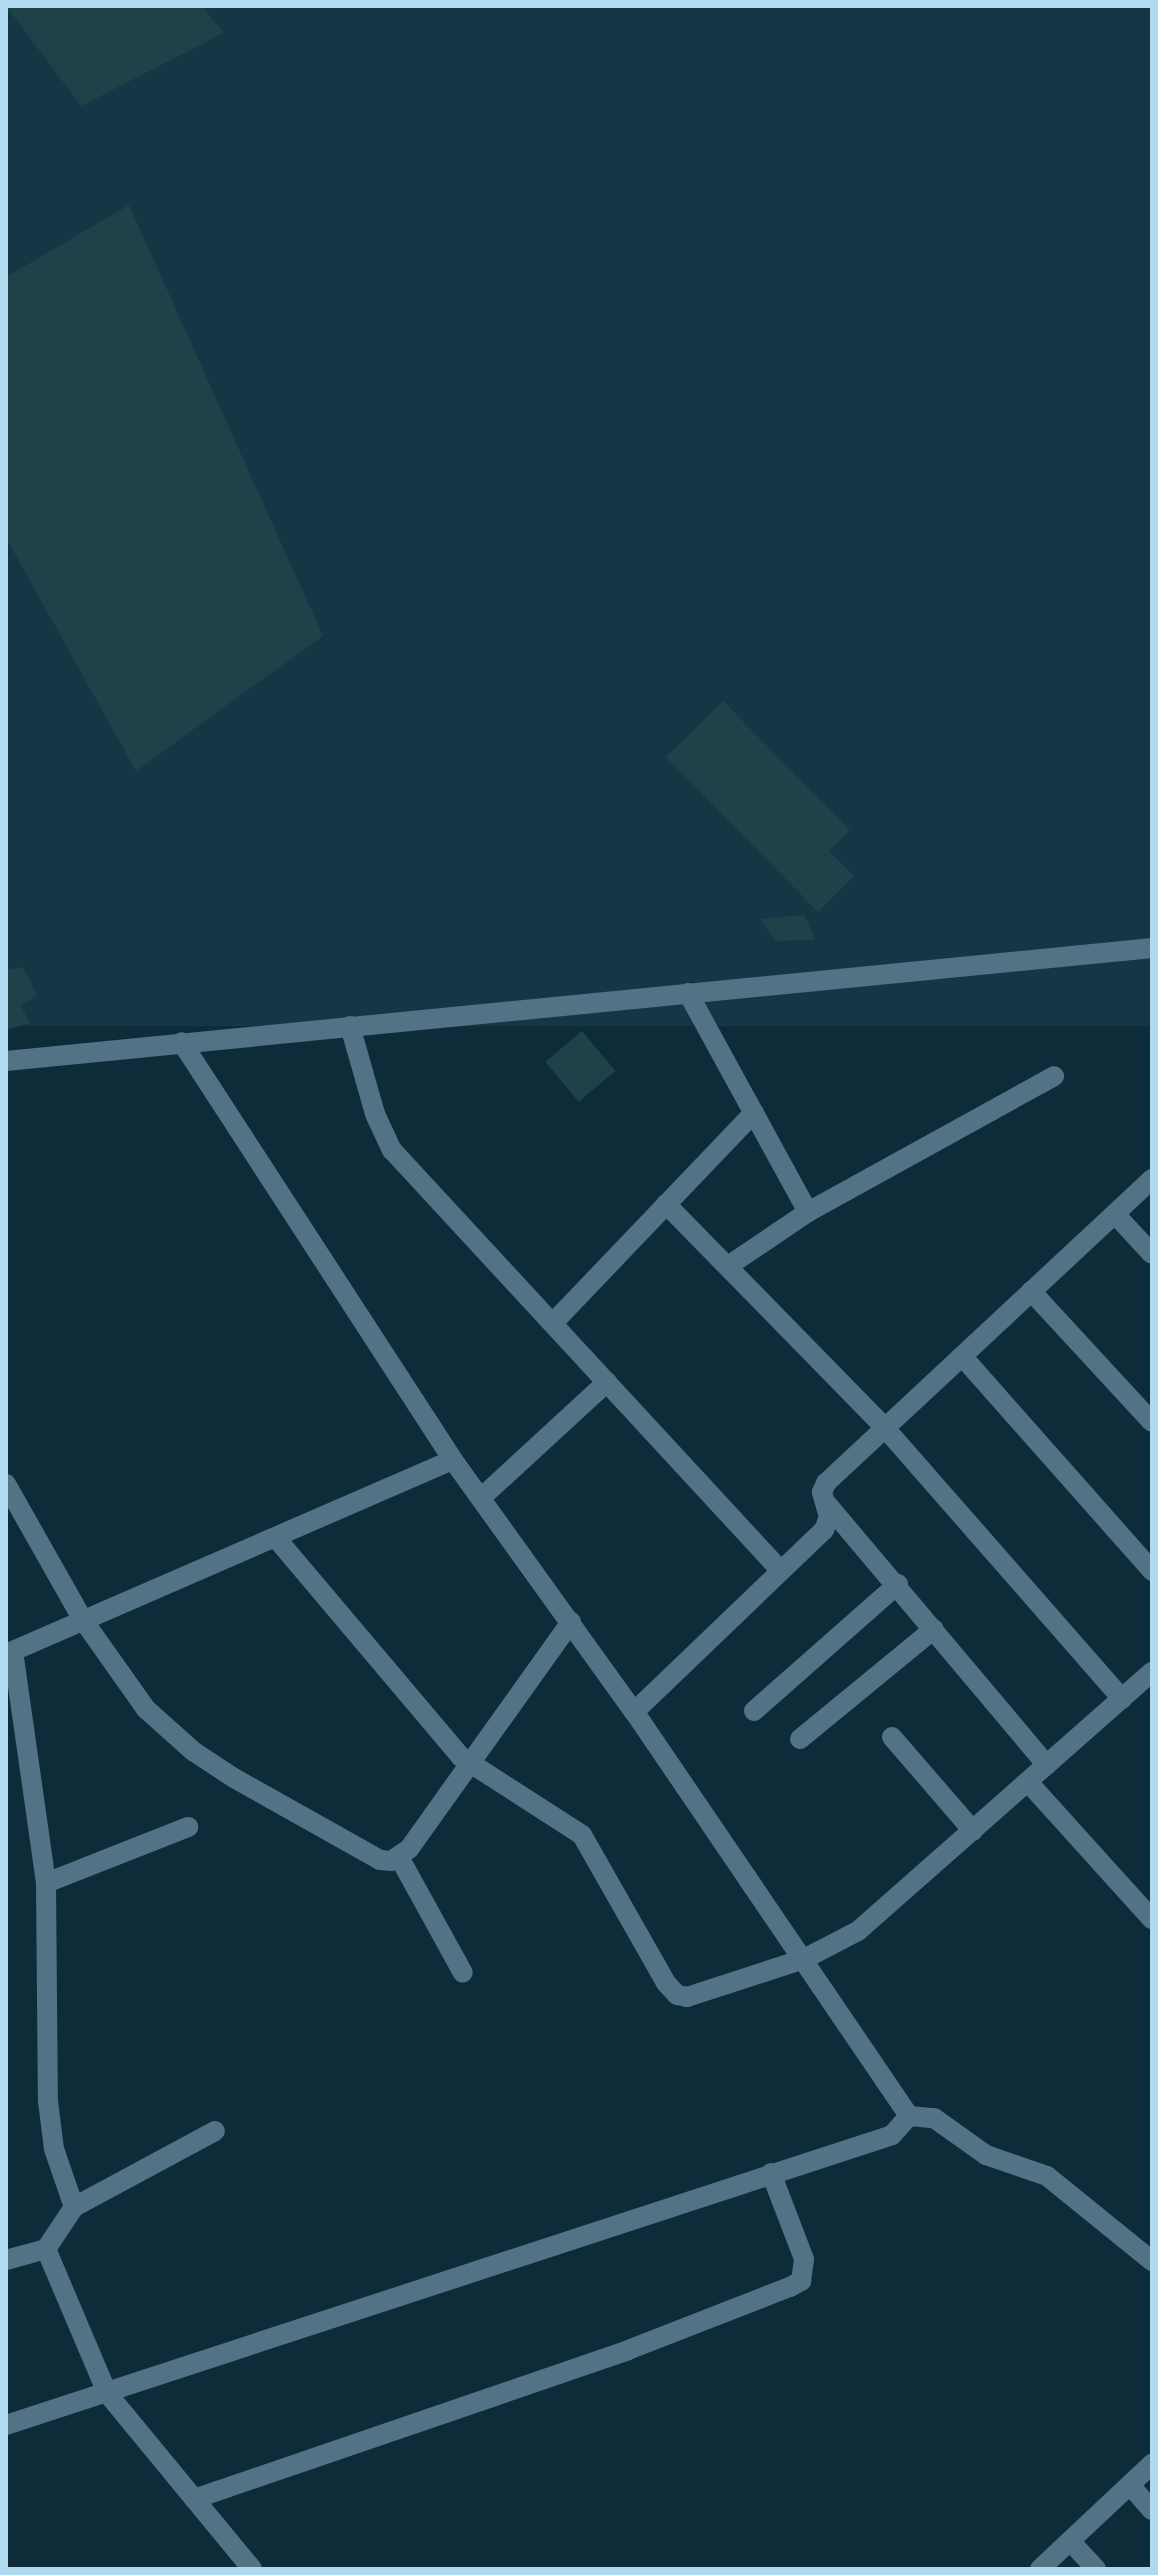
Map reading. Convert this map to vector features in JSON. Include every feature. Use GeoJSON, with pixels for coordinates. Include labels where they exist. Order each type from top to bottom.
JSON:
{"type":"FeatureCollection","features":[{"type":"Feature","properties":{"kind":"street"},"geometry":{"type":"LineString","coordinates":[[6,1061],[1152,948]]}},
{"type":"Feature","properties":{"kind":"street"},"geometry":{"type":"LineString","coordinates":[[688,993],[808,1212]]}},
{"type":"Feature","properties":{"kind":"street"},"geometry":{"type":"LineString","coordinates":[[350,1026],[375,1114],[392,1150],[781,1571]]}},
{"type":"Feature","properties":{"kind":"street"},"geometry":{"type":"LineString","coordinates":[[182,1042],[453,1460],[634,1712],[909,2116]]}},
{"type":"Feature","properties":{"kind":"street"},"geometry":{"type":"LineString","coordinates":[[728,1266],[808,1212],[1054,1076]]}},
{"type":"Feature","properties":{"kind":"street"},"geometry":{"type":"LineString","coordinates":[[553,1323],[754,1113]]}},
{"type":"Feature","properties":{"kind":"street"},"geometry":{"type":"LineString","coordinates":[[634,1712],[824,1530],[826,1483],[1152,1179]]}},
{"type":"Feature","properties":{"kind":"street"},"geometry":{"type":"LineString","coordinates":[[666,1204],[885,1428],[1122,1699]]}},
{"type":"Feature","properties":{"kind":"street"},"geometry":{"type":"LineString","coordinates":[[1115,1214],[1152,1254]]}},
{"type":"Feature","properties":{"kind":"street"},"geometry":{"type":"LineString","coordinates":[[1031,1291],[1152,1422]]}},
{"type":"Feature","properties":{"kind":"street"},"geometry":{"type":"LineString","coordinates":[[962,1356],[1152,1571]]}},
{"type":"Feature","properties":{"kind":"street"},"geometry":{"type":"LineString","coordinates":[[482,1497],[607,1382]]}},
{"type":"Feature","properties":{"kind":"street"},"geometry":{"type":"LineString","coordinates":[[74,2207],[54,2149],[48,2101],[46,1883],[10,1653],[453,1460]]}},
{"type":"Feature","properties":{"kind":"street"},"geometry":{"type":"LineString","coordinates":[[6,1484],[83,1620],[146,1709],[193,1751],[368,1856],[391,1861],[399,1857],[472,1767],[571,1622]]}},
{"type":"Feature","properties":{"kind":"street"},"geometry":{"type":"LineString","coordinates":[[827,1504],[898,1584],[1047,1765]]}},
{"type":"Feature","properties":{"kind":"street"},"geometry":{"type":"LineString","coordinates":[[276,1538],[472,1767],[582,1835],[677,1995],[687,1997],[804,1959],[858,1931],[1152,1672]]}},
{"type":"Feature","properties":{"kind":"street"},"geometry":{"type":"LineString","coordinates":[[754,1711],[898,1584]]}},
{"type":"Feature","properties":{"kind":"street"},"geometry":{"type":"LineString","coordinates":[[800,1739],[934,1629]]}},
{"type":"Feature","properties":{"kind":"street"},"geometry":{"type":"LineString","coordinates":[[892,1737],[973,1831]]}},
{"type":"Feature","properties":{"kind":"street"},"geometry":{"type":"LineString","coordinates":[[1028,1782],[1152,1919]]}},
{"type":"Feature","properties":{"kind":"street"},"geometry":{"type":"LineString","coordinates":[[46,1883],[188,1827]]}},
{"type":"Feature","properties":{"kind":"street"},"geometry":{"type":"LineString","coordinates":[[399,1857],[463,1973]]}},
{"type":"Feature","properties":{"kind":"street"},"geometry":{"type":"LineString","coordinates":[[6,2425],[892,2135],[909,2116]]}},
{"type":"Feature","properties":{"kind":"street"},"geometry":{"type":"LineString","coordinates":[[909,2116],[934,2118],[986,2155],[1047,2176],[1152,2261]]}},
{"type":"Feature","properties":{"kind":"street"},"geometry":{"type":"LineString","coordinates":[[6,2260],[46,2249],[74,2207],[215,2131]]}},
{"type":"Feature","properties":{"kind":"street"},"geometry":{"type":"LineString","coordinates":[[194,2499],[628,2350],[801,2281],[804,2259],[771,2173]]}},
{"type":"Feature","properties":{"kind":"street"},"geometry":{"type":"LineString","coordinates":[[46,2249],[107,2393],[252,2569]]}},
{"type":"Feature","properties":{"kind":"street"},"geometry":{"type":"LineString","coordinates":[[1040,2569],[1152,2464]]}},
{"type":"Feature","properties":{"kind":"street"},"geometry":{"type":"LineString","coordinates":[[1130,2485],[1152,2510]]}},
{"type":"Feature","properties":{"kind":"street"},"geometry":{"type":"LineString","coordinates":[[1070,2541],[1096,2569]]}},
{"type":"Feature","properties":{"kind":"shaded area"},"geometry":{"type":"Polygon","coordinates":[[[6,6],[1152,6],[1152,1026],[6,1026],[6,6]]]}},
{"type":"Feature","properties":{"kind":"building"},"geometry":{"type":"Polygon","coordinates":[[[6,6],[202,6],[224,33],[81,106],[6,6]]]}},
{"type":"Feature","properties":{"kind":"building"},"geometry":{"type":"Polygon","coordinates":[[[129,205],[323,636],[136,771],[6,538],[6,277],[129,205]]]}},
{"type":"Feature","properties":{"kind":"building"},"geometry":{"type":"Polygon","coordinates":[[[723,701],[850,830],[829,851],[854,876],[818,912],[666,757],[723,701]]]}},
{"type":"Feature","properties":{"kind":"building"},"geometry":{"type":"Polygon","coordinates":[[[804,915],[816,940],[775,941],[760,919],[804,915]]]}},
{"type":"Feature","properties":{"kind":"building"},"geometry":{"type":"Polygon","coordinates":[[[23,967],[37,995],[21,1006],[30,1023],[6,1030],[6,970],[23,967]]]}},
{"type":"Feature","properties":{"kind":"building"},"geometry":{"type":"Polygon","coordinates":[[[582,1031],[615,1071],[579,1102],[545,1062],[582,1031]]]}}]}
